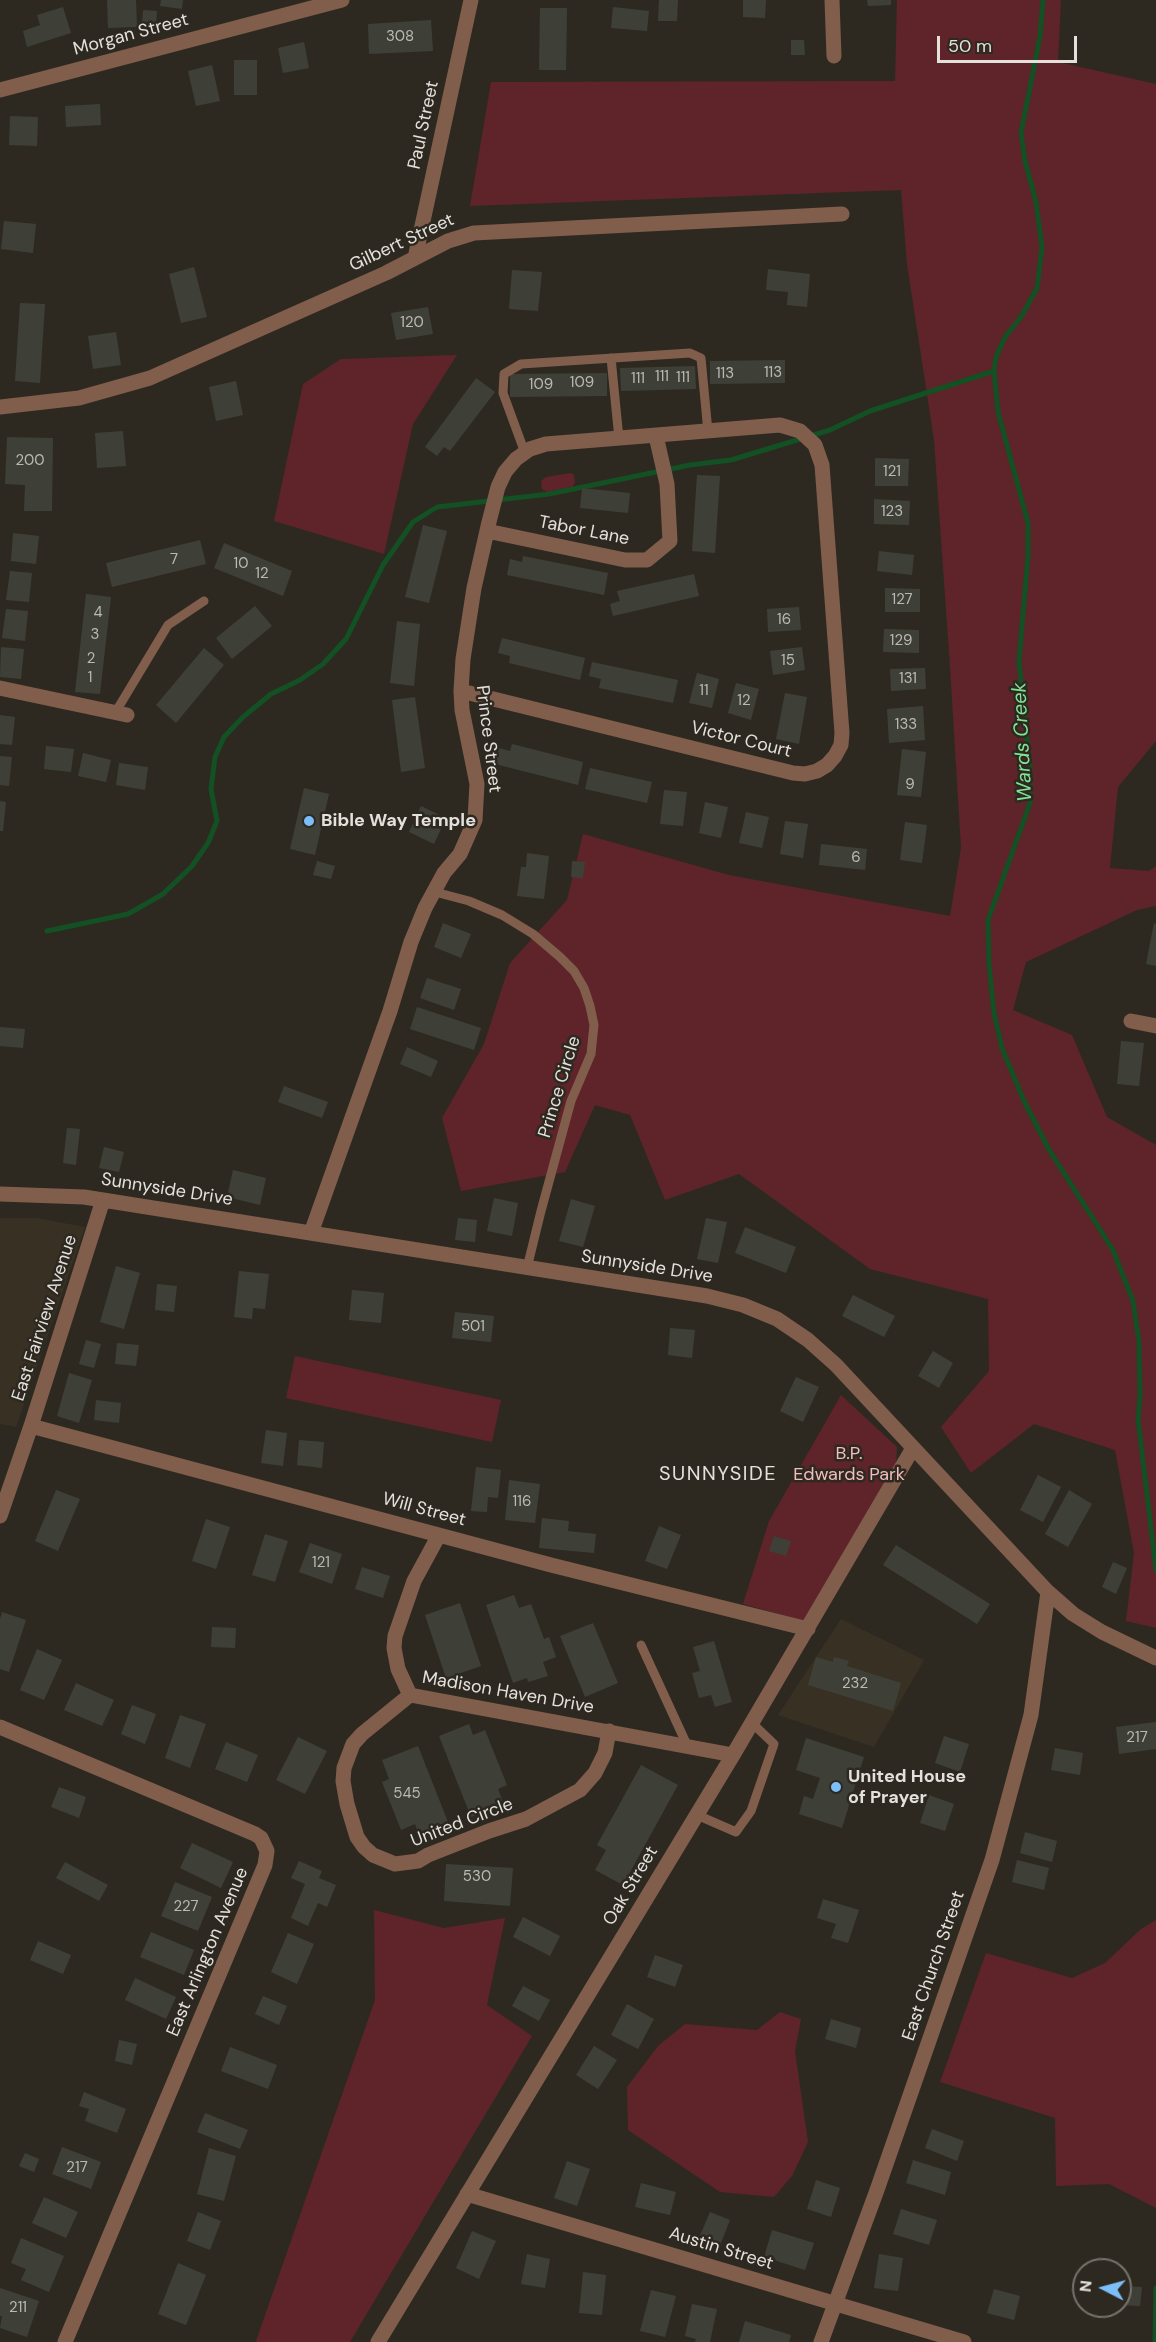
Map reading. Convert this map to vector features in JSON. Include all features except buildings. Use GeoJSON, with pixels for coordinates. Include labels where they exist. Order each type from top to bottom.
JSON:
{"type":"FeatureCollection","features":[{"type":"Feature","properties":{"kind":"street","name":"Morgan Street"},"geometry":{"type":"LineString","coordinates":[[0,90],[342,0]]}},
{"type":"Feature","properties":{"kind":"street","name":"Paul Street"},"geometry":{"type":"LineString","coordinates":[[415,258],[471,0]]}},
{"type":"Feature","properties":{"kind":"street"},"geometry":{"type":"LineString","coordinates":[[832,0],[834,56]]}},
{"type":"Feature","properties":{"kind":"street","name":"Gilbert Street"},"geometry":{"type":"LineString","coordinates":[[0,407],[79,398],[150,378],[386,273],[447,241],[488,231],[676,224],[842,214]]}},
{"type":"Feature","properties":{"kind":"street","name":"Prince Street"},"geometry":{"type":"LineString","coordinates":[[310,1233],[390,1011],[411,942],[444,873],[460,854],[475,820],[477,784],[464,729],[461,691],[462,659],[474,588],[487,531],[498,488],[505,472],[516,459],[546,444],[780,425]]}},
{"type":"Feature","properties":{"kind":"street","name":"Victor Court"},"geometry":{"type":"LineString","coordinates":[[461,691],[793,773],[805,774],[827,765],[841,745],[842,734],[822,465],[820,455],[808,437],[790,427],[780,425]]}},
{"type":"Feature","properties":{"kind":"street","name":"Tabor Lane"},"geometry":{"type":"LineString","coordinates":[[487,531],[626,560],[647,560],[670,541],[667,484],[656,436]]}},
{"type":"Feature","properties":{"kind":"street"},"geometry":{"type":"LineString","coordinates":[[0,688],[121,714]]}},
{"type":"Feature","properties":{"kind":"street"},"geometry":{"type":"LineString","coordinates":[[1131,1021],[1156,1026]]}},
{"type":"Feature","properties":{"kind":"street","name":"Sunnyside Drive"},"geometry":{"type":"LineString","coordinates":[[0,1194],[54,1194],[103,1200],[707,1296],[743,1305],[777,1319],[808,1340],[836,1365],[1048,1592],[1073,1614],[1102,1632],[1156,1658]]}},
{"type":"Feature","properties":{"kind":"street","name":"East Fairview Avenue"},"geometry":{"type":"LineString","coordinates":[[0,1516],[103,1200]]}},
{"type":"Feature","properties":{"kind":"street","name":"Will Street"},"geometry":{"type":"LineString","coordinates":[[31,1426],[439,1535],[808,1629]]}},
{"type":"Feature","properties":{"kind":"street","name":"Oak Street"},"geometry":{"type":"LineString","coordinates":[[378,2342],[733,1755],[913,1448]]}},
{"type":"Feature","properties":{"kind":"street","name":"Madison Haven Drive"},"geometry":{"type":"LineString","coordinates":[[439,1535],[414,1581],[395,1636],[394,1648],[398,1669],[410,1695],[733,1755]]}},
{"type":"Feature","properties":{"kind":"street","name":"East Church Street"},"geometry":{"type":"LineString","coordinates":[[821,2342],[992,1860],[1031,1716],[1048,1592]]}},
{"type":"Feature","properties":{"kind":"street","name":"United Circle"},"geometry":{"type":"LineString","coordinates":[[410,1695],[362,1734],[354,1744],[344,1768],[343,1781],[347,1804],[357,1837],[373,1855],[395,1864],[418,1861],[489,1831],[526,1819],[580,1790],[595,1773],[605,1753],[609,1731]]}},
{"type":"Feature","properties":{"kind":"street","name":"East Arlington Avenue"},"geometry":{"type":"LineString","coordinates":[[0,1727],[255,1833],[265,1844],[267,1851],[261,1876],[65,2342]]}},
{"type":"Feature","properties":{"kind":"street","name":"Austin Street"},"geometry":{"type":"LineString","coordinates":[[467,2194],[964,2342]]}},
{"type":"Feature","properties":{"kind":"lane"},"geometry":{"type":"LineString","coordinates":[[525,453],[503,393],[504,374],[521,364],[690,353],[701,358],[708,432]]}},
{"type":"Feature","properties":{"kind":"lane"},"geometry":{"type":"LineString","coordinates":[[611,358],[619,439]]}},
{"type":"Feature","properties":{"kind":"lane"},"geometry":{"type":"LineString","coordinates":[[121,714],[168,625],[204,601]]}},
{"type":"Feature","properties":{"kind":"lane","name":"Prince Circle"},"geometry":{"type":"LineString","coordinates":[[435,892],[469,901],[494,912],[532,934],[574,971],[584,988],[590,1006],[594,1025],[591,1054],[571,1101],[527,1268]]}},
{"type":"Feature","properties":{"kind":"lane"},"geometry":{"type":"LineString","coordinates":[[641,1645],[687,1745]]}},
{"type":"Feature","properties":{"kind":"lane"},"geometry":{"type":"LineString","coordinates":[[697,1815],[736,1832],[751,1811],[774,1744],[752,1723]]}},
{"type":"Feature","properties":{"kind":"shaded area"},"geometry":{"type":"Polygon","coordinates":[[[0,1218],[36,1218],[85,1227],[16,1427],[0,1424],[0,1218]]]}},
{"type":"Feature","properties":{"kind":"shaded area"},"geometry":{"type":"Polygon","coordinates":[[[841,1619],[924,1660],[874,1747],[778,1715],[841,1619]]]}},
{"type":"Feature","properties":{"kind":"green space"},"geometry":{"type":"Polygon","coordinates":[[[897,0],[1061,0],[1058,62],[1156,84],[1156,741],[1118,787],[1110,868],[1149,871],[1156,866],[1156,906],[1137,910],[1026,962],[1013,1010],[1072,1035],[1107,1117],[1156,1145],[1156,1628],[1126,1621],[1134,1553],[1115,1450],[1034,1424],[971,1473],[941,1427],[989,1371],[988,1299],[870,1269],[739,1174],[665,1200],[630,1115],[595,1105],[565,1172],[461,1191],[442,1118],[484,1044],[510,963],[567,900],[583,834],[729,875],[950,916],[961,848],[950,667],[934,440],[907,264],[901,190],[470,206],[491,82],[895,81],[897,0]]]}},
{"type":"Feature","properties":{"kind":"green space"},"geometry":{"type":"Polygon","coordinates":[[[457,355],[413,424],[384,554],[274,521],[303,384],[341,359],[457,355]]]}},
{"type":"Feature","properties":{"kind":"green space"},"geometry":{"type":"Polygon","coordinates":[[[571,473],[574,475],[575,483],[572,487],[547,492],[542,489],[541,481],[546,477],[571,473]]]}},
{"type":"Feature","properties":{"kind":"green space"},"geometry":{"type":"Polygon","coordinates":[[[295,1356],[501,1400],[492,1442],[286,1398],[295,1356]]]}},
{"type":"Feature","properties":{"kind":"green space","name":"B.P. Edwards Park"},"geometry":{"type":"Polygon","coordinates":[[[841,1395],[897,1447],[896,1465],[804,1621],[743,1604],[769,1521],[841,1395]]]}},
{"type":"Feature","properties":{"kind":"green space"},"geometry":{"type":"Polygon","coordinates":[[[374,1910],[444,1928],[505,1918],[487,2005],[532,2036],[350,2342],[257,2342],[375,2000],[374,1910]]]}},
{"type":"Feature","properties":{"kind":"green space"},"geometry":{"type":"Polygon","coordinates":[[[1156,1920],[1156,2208],[1109,2184],[1056,2186],[1055,2118],[940,2082],[986,1953],[1072,1978],[1105,1963],[1141,1929],[1156,1920]]]}},
{"type":"Feature","properties":{"kind":"green space"},"geometry":{"type":"Polygon","coordinates":[[[780,2012],[801,2019],[795,2051],[808,2142],[792,2176],[774,2197],[720,2192],[628,2130],[627,2087],[658,2046],[685,2024],[757,2030],[780,2012]]]}},
{"type":"Feature","properties":{"kind":"waterway","name":"Wards Creek"},"geometry":{"type":"LineString","coordinates":[[1043,0],[1040,36],[1021,133],[1025,161],[1036,202],[1042,247],[1037,288],[1021,317],[1005,337],[996,357],[994,371],[998,412],[1028,523],[1028,556],[1019,661],[1030,769],[1030,803],[988,920],[989,963],[994,1013],[1002,1048],[1024,1101],[1048,1148],[1113,1250],[1133,1301],[1139,1342],[1138,1419],[1156,1570]]}},
{"type":"Feature","properties":{"kind":"waterway"},"geometry":{"type":"LineString","coordinates":[[47,931],[128,914],[163,894],[192,866],[208,843],[217,821],[211,789],[215,757],[224,737],[243,717],[271,694],[300,680],[323,664],[346,639],[383,565],[413,522],[437,507],[549,494],[690,465],[731,460],[830,430],[870,411],[994,371]]}},
{"type":"Feature","properties":{"kind":"waterway","name":"Wards Creek"},"geometry":{"type":"LineString","coordinates":[[1155,2342],[1156,2288]]}},
{"type":"Feature","properties":{"kind":"place","name":"Bible Way Temple"},"geometry":{"type":"Point","coordinates":[309,821]}},
{"type":"Feature","properties":{"kind":"place","name":"United House of Prayer"},"geometry":{"type":"Point","coordinates":[836,1787]}},
{"type":"Feature","properties":{"kind":"district","name":"SUNNYSIDE"},"geometry":{"type":"Point","coordinates":[718,1475]}}]}
